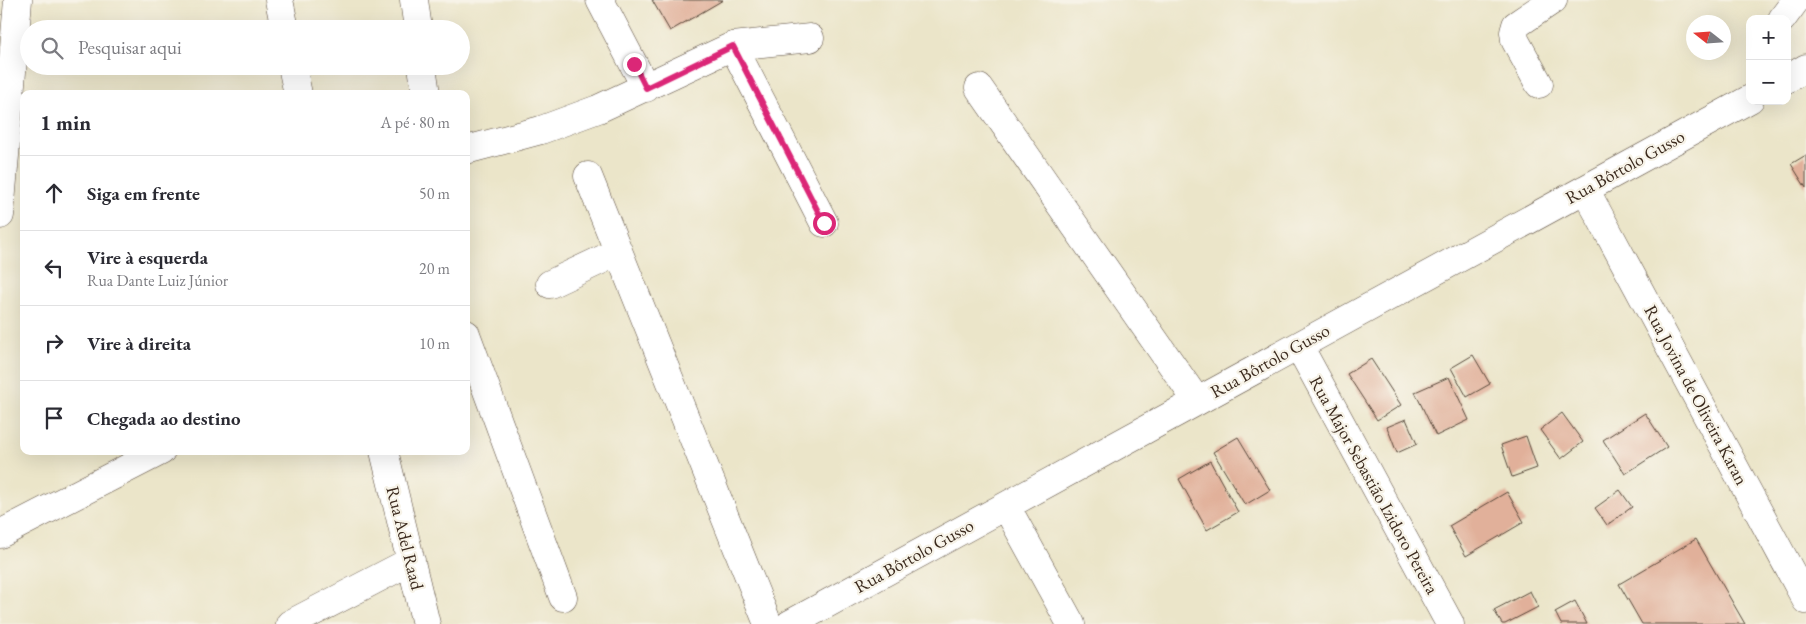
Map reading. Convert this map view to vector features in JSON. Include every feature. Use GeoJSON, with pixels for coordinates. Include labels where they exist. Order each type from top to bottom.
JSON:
{"type":"FeatureCollection","features":[{"type":"Feature","properties":{"kind":"street"},"geometry":{"type":"LineString","coordinates":[[0,215],[11,109],[18,0]]}},
{"type":"Feature","properties":{"kind":"street"},"geometry":{"type":"LineString","coordinates":[[279,0],[283,20]]}},
{"type":"Feature","properties":{"kind":"street"},"geometry":{"type":"LineString","coordinates":[[414,0],[417,20]]}},
{"type":"Feature","properties":{"kind":"street"},"geometry":{"type":"LineString","coordinates":[[600,0],[646,88]]}},
{"type":"Feature","properties":{"kind":"street"},"geometry":{"type":"LineString","coordinates":[[1539,84],[1515,40],[1514,32],[1516,25],[1553,0]]}},
{"type":"Feature","properties":{"kind":"street"},"geometry":{"type":"LineString","coordinates":[[1785,15],[1796,0]]}},
{"type":"Feature","properties":{"kind":"street"},"geometry":{"type":"LineString","coordinates":[[470,149],[541,130],[598,109],[733,46],[810,38]]}},
{"type":"Feature","properties":{"kind":"street"},"geometry":{"type":"LineString","coordinates":[[733,46],[824,223]]}},
{"type":"Feature","properties":{"kind":"street"},"geometry":{"type":"LineString","coordinates":[[294,75],[297,90]]}},
{"type":"Feature","properties":{"kind":"street"},"geometry":{"type":"LineString","coordinates":[[423,75],[425,90]]}},
{"type":"Feature","properties":{"kind":"street"},"geometry":{"type":"LineString","coordinates":[[979,88],[1197,401]]}},
{"type":"Feature","properties":{"kind":"street","name":"Rua Bôrtolo Gusso"},"geometry":{"type":"LineString","coordinates":[[790,624],[1746,101]]}},
{"type":"Feature","properties":{"kind":"street"},"geometry":{"type":"LineString","coordinates":[[588,176],[768,624]]}},
{"type":"Feature","properties":{"kind":"street","name":"Rua Jovina de Oliveira Karan"},"geometry":{"type":"LineString","coordinates":[[1585,189],[1806,600]]}},
{"type":"Feature","properties":{"kind":"street"},"geometry":{"type":"LineString","coordinates":[[550,284],[618,252]]}},
{"type":"Feature","properties":{"kind":"street","name":"Rua Major Sebastião Izidoro Pereira"},"geometry":{"type":"LineString","coordinates":[[1299,346],[1450,624]]}},
{"type":"Feature","properties":{"kind":"street"},"geometry":{"type":"LineString","coordinates":[[470,354],[563,597]]}},
{"type":"Feature","properties":{"kind":"street"},"geometry":{"type":"LineString","coordinates":[[0,534],[153,455]]}},
{"type":"Feature","properties":{"kind":"street","name":"Rua Adel Raad"},"geometry":{"type":"LineString","coordinates":[[385,455],[426,624]]}},
{"type":"Feature","properties":{"kind":"street"},"geometry":{"type":"LineString","coordinates":[[1006,506],[1071,624]]}},
{"type":"Feature","properties":{"kind":"street"},"geometry":{"type":"LineString","coordinates":[[290,624],[411,561]]}},
{"type":"Feature","properties":{"kind":"building"},"geometry":{"type":"Polygon","coordinates":[[[652,0],[723,0],[670,31],[652,0]]]}},
{"type":"Feature","properties":{"kind":"building"},"geometry":{"type":"Polygon","coordinates":[[[1806,155],[1806,188],[1791,164],[1806,155]]]}},
{"type":"Feature","properties":{"kind":"building"},"geometry":{"type":"Polygon","coordinates":[[[1473,355],[1490,384],[1467,397],[1451,368],[1473,355]]]}},
{"type":"Feature","properties":{"kind":"building"},"geometry":{"type":"Polygon","coordinates":[[[1371,359],[1401,405],[1377,420],[1347,374],[1371,359]]]}},
{"type":"Feature","properties":{"kind":"building"},"geometry":{"type":"Polygon","coordinates":[[[1449,377],[1469,420],[1436,436],[1415,392],[1449,377]]]}},
{"type":"Feature","properties":{"kind":"building"},"geometry":{"type":"Polygon","coordinates":[[[1562,413],[1583,442],[1561,459],[1540,430],[1562,413]]]}},
{"type":"Feature","properties":{"kind":"building"},"geometry":{"type":"Polygon","coordinates":[[[1645,413],[1667,447],[1625,474],[1603,440],[1645,413]]]}},
{"type":"Feature","properties":{"kind":"building"},"geometry":{"type":"Polygon","coordinates":[[[1406,419],[1417,444],[1397,453],[1387,427],[1406,419]]]}},
{"type":"Feature","properties":{"kind":"building"},"geometry":{"type":"Polygon","coordinates":[[[1526,436],[1537,468],[1512,477],[1501,445],[1526,436]]]}},
{"type":"Feature","properties":{"kind":"building"},"geometry":{"type":"Polygon","coordinates":[[[1238,437],[1270,490],[1245,505],[1213,452],[1238,437]]]}},
{"type":"Feature","properties":{"kind":"building"},"geometry":{"type":"Polygon","coordinates":[[[1210,461],[1238,512],[1207,530],[1179,479],[1210,461]]]}},
{"type":"Feature","properties":{"kind":"building"},"geometry":{"type":"Polygon","coordinates":[[[1620,490],[1632,507],[1607,525],[1595,508],[1620,490]]]}},
{"type":"Feature","properties":{"kind":"building"},"geometry":{"type":"Polygon","coordinates":[[[1507,492],[1524,522],[1466,556],[1449,526],[1507,492]]]}},
{"type":"Feature","properties":{"kind":"building"},"geometry":{"type":"Polygon","coordinates":[[[1696,539],[1745,624],[1642,624],[1619,584],[1696,539]]]}},
{"type":"Feature","properties":{"kind":"building"},"geometry":{"type":"Polygon","coordinates":[[[1530,591],[1538,607],[1502,624],[1494,610],[1530,591]]]}},
{"type":"Feature","properties":{"kind":"building"},"geometry":{"type":"Polygon","coordinates":[[[1575,601],[1587,624],[1561,624],[1555,612],[1575,601]]]}},
{"type":"Feature","properties":{"kind":"route"},"geometry":{"type":"LineString","coordinates":[[634,64],[646,88],[733,46],[824,223]]}}]}
